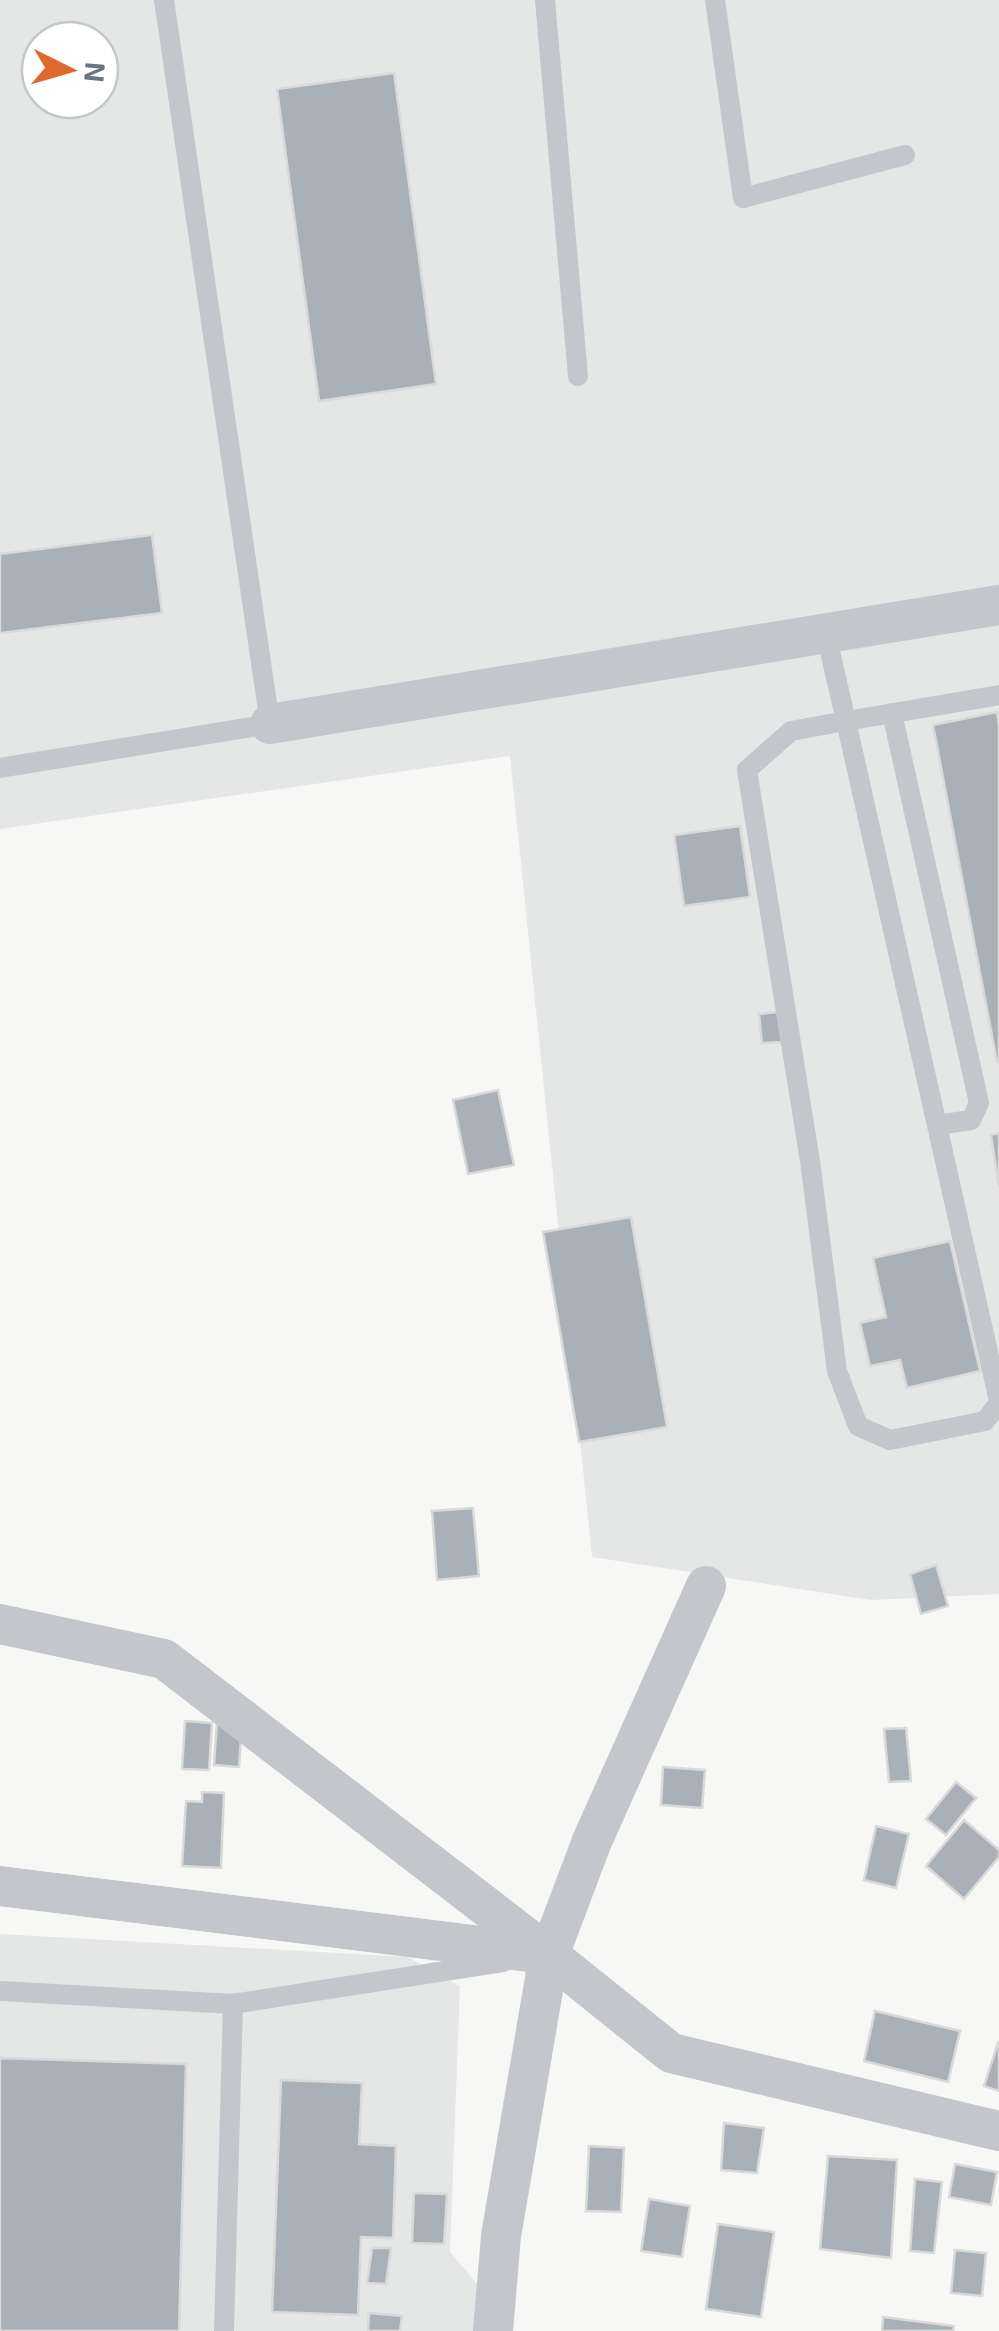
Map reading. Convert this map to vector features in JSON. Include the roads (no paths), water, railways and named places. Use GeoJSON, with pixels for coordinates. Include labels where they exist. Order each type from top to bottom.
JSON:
{"type":"FeatureCollection","features":[{"type":"Feature","properties":{"kind":"street"},"geometry":{"type":"LineString","coordinates":[[270,724],[999,605]]}},
{"type":"Feature","properties":{"kind":"street"},"geometry":{"type":"LineString","coordinates":[[493,2331],[501,2236],[549,1955],[592,1841],[706,1586]]}},
{"type":"Feature","properties":{"kind":"street"},"geometry":{"type":"LineString","coordinates":[[0,1624],[164,1659],[671,2053],[999,2131]]}},
{"type":"Feature","properties":{"kind":"street"},"geometry":{"type":"LineString","coordinates":[[0,1886],[549,1955]]}},
{"type":"Feature","properties":{"kind":"lane"},"geometry":{"type":"LineString","coordinates":[[0,768],[270,724],[164,0]]}},
{"type":"Feature","properties":{"kind":"lane"},"geometry":{"type":"LineString","coordinates":[[545,0],[578,376]]}},
{"type":"Feature","properties":{"kind":"lane"},"geometry":{"type":"LineString","coordinates":[[715,0],[743,198],[906,155]]}},
{"type":"Feature","properties":{"kind":"lane"},"geometry":{"type":"LineString","coordinates":[[826,634],[846,720],[999,1402],[985,1421],[890,1440],[858,1426],[837,1371],[810,1161],[748,770],[791,731],[846,720],[999,695]]}},
{"type":"Feature","properties":{"kind":"lane"},"geometry":{"type":"LineString","coordinates":[[892,713],[978,1103],[972,1120],[937,1124]]}},
{"type":"Feature","properties":{"kind":"lane"},"geometry":{"type":"LineString","coordinates":[[0,1991],[232,2004],[549,1955]]}},
{"type":"Feature","properties":{"kind":"lane"},"geometry":{"type":"LineString","coordinates":[[224,2331],[232,2004]]}}]}
